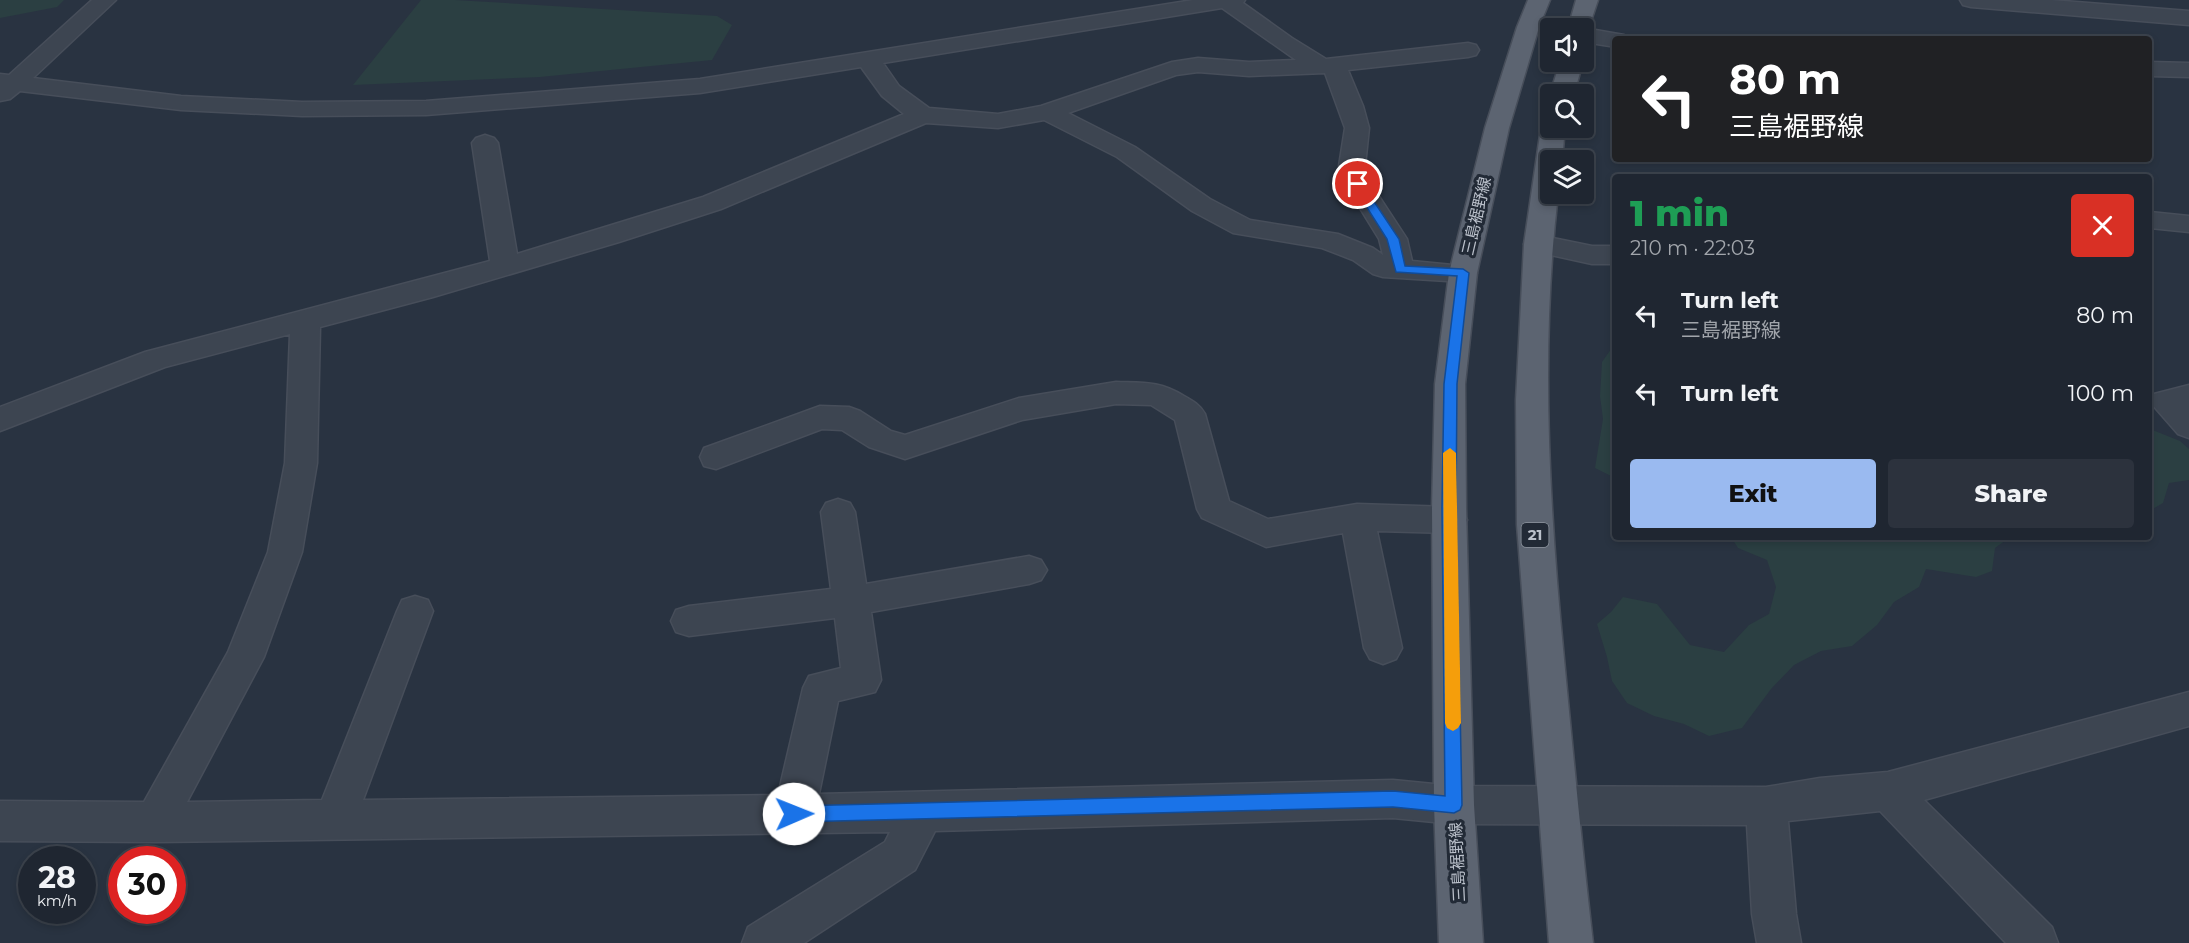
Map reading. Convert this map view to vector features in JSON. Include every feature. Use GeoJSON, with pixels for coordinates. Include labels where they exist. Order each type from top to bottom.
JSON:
{"type":"FeatureCollection","features":[{"type":"Feature","properties":{"kind":"main road","name":"三島裾野線"},"geometry":{"type":"LineString","coordinates":[[1461,943],[1454,805],[1450,384],[1463,273],[1497,128],[1528,27],[1539,0]]}},
{"type":"Feature","properties":{"kind":"main road"},"geometry":{"type":"LineString","coordinates":[[1582,18],[1587,0]]}},
{"type":"Feature","properties":{"kind":"main road","name":"21"},"geometry":{"type":"LineString","coordinates":[[1552,138],[1538,244],[1532,400],[1534,525],[1571,943]]}},
{"type":"Feature","properties":{"kind":"street"},"geometry":{"type":"LineString","coordinates":[[4,87],[105,0]]}},
{"type":"Feature","properties":{"kind":"street"},"geometry":{"type":"LineString","coordinates":[[4,87],[181,103],[302,109],[426,108],[700,86],[1229,0],[1284,43],[1328,65],[1351,106],[1357,128],[1352,166],[1358,184],[1393,239],[1400,269]]}},
{"type":"Feature","properties":{"kind":"street"},"geometry":{"type":"LineString","coordinates":[[1971,0],[2189,18]]}},
{"type":"Feature","properties":{"kind":"street"},"geometry":{"type":"LineString","coordinates":[[1594,37],[1612,39]]}},
{"type":"Feature","properties":{"kind":"street"},"geometry":{"type":"LineString","coordinates":[[0,419],[156,359],[505,266],[609,236],[732,196],[923,115],[998,121],[1047,112],[1172,69],[1198,65],[1249,69],[1328,65],[1468,50]]}},
{"type":"Feature","properties":{"kind":"street"},"geometry":{"type":"LineString","coordinates":[[869,58],[876,76],[890,92],[923,115]]}},
{"type":"Feature","properties":{"kind":"street"},"geometry":{"type":"LineString","coordinates":[[2152,69],[2189,70]]}},
{"type":"Feature","properties":{"kind":"street"},"geometry":{"type":"LineString","coordinates":[[1047,112],[1126,152],[1201,205],[1227,220],[1259,231],[1304,235],[1328,240],[1363,254],[1383,268],[1463,273]]}},
{"type":"Feature","properties":{"kind":"street"},"geometry":{"type":"LineString","coordinates":[[485,143],[505,266]]}},
{"type":"Feature","properties":{"kind":"street"},"geometry":{"type":"LineString","coordinates":[[2152,220],[2189,224]]}},
{"type":"Feature","properties":{"kind":"street"},"geometry":{"type":"LineString","coordinates":[[1538,244],[1592,255],[1612,255]]}},
{"type":"Feature","properties":{"kind":"street"},"geometry":{"type":"LineString","coordinates":[[155,822],[245,657],[285,552],[301,463],[305,320]]}},
{"type":"Feature","properties":{"kind":"street"},"geometry":{"type":"LineString","coordinates":[[716,457],[820,417],[849,419],[880,439],[905,447],[1019,409],[1116,393],[1157,394],[1189,414],[1214,509],[1266,533],[1357,517],[1450,520]]}},
{"type":"Feature","properties":{"kind":"street"},"geometry":{"type":"LineString","coordinates":[[2163,396],[2189,426]]}},
{"type":"Feature","properties":{"kind":"street"},"geometry":{"type":"LineString","coordinates":[[794,814],[822,688],[862,680],[838,512]]}},
{"type":"Feature","properties":{"kind":"street"},"geometry":{"type":"LineString","coordinates":[[1357,517],[1383,648]]}},
{"type":"Feature","properties":{"kind":"street"},"geometry":{"type":"LineString","coordinates":[[688,621],[851,601],[1029,570]]}},
{"type":"Feature","properties":{"kind":"street"},"geometry":{"type":"LineString","coordinates":[[335,820],[415,611]]}},
{"type":"Feature","properties":{"kind":"street"},"geometry":{"type":"LineString","coordinates":[[0,821],[155,822],[924,812],[1393,799],[1454,805],[1766,806],[1821,797],[1888,791],[2189,709]]}},
{"type":"Feature","properties":{"kind":"street"},"geometry":{"type":"LineString","coordinates":[[1888,791],[2036,943]]}},
{"type":"Feature","properties":{"kind":"street"},"geometry":{"type":"LineString","coordinates":[[1766,806],[1774,914],[1779,943]]}},
{"type":"Feature","properties":{"kind":"street"},"geometry":{"type":"LineString","coordinates":[[764,943],[900,856],[924,812]]}},
{"type":"Feature","properties":{"kind":"green space"},"geometry":{"type":"Polygon","coordinates":[[[0,0],[64,0],[57,7],[0,18],[0,0]]]}},
{"type":"Feature","properties":{"kind":"green space"},"geometry":{"type":"Polygon","coordinates":[[[421,0],[455,0],[717,16],[732,25],[712,60],[540,77],[353,85],[421,0]]]}},
{"type":"Feature","properties":{"kind":"green space"},"geometry":{"type":"Polygon","coordinates":[[[1612,348],[1612,476],[1595,468],[1603,419],[1600,396],[1602,362],[1612,348]]]}},
{"type":"Feature","properties":{"kind":"green space"},"geometry":{"type":"Polygon","coordinates":[[[2152,430],[2180,441],[2189,449],[2189,480],[2169,483],[2163,503],[2152,509],[2152,430]]]}},
{"type":"Feature","properties":{"kind":"green space"},"geometry":{"type":"Polygon","coordinates":[[[1733,540],[2006,540],[1995,548],[1992,571],[1976,577],[1926,569],[1919,587],[1894,602],[1877,625],[1852,646],[1821,651],[1794,665],[1771,689],[1742,728],[1709,736],[1684,724],[1654,716],[1627,703],[1612,681],[1597,624],[1623,597],[1657,604],[1690,645],[1724,652],[1749,625],[1769,614],[1776,587],[1767,560],[1738,548],[1733,540]]]}},
{"type":"Feature","properties":{"kind":"slow traffic"},"geometry":{"type":"LineString","coordinates":[[1450,453],[1453,723]]}},
{"type":"Feature","properties":{"kind":"route"},"geometry":{"type":"LineString","coordinates":[[794,814],[1393,799],[1454,805],[1449,508],[1450,384],[1463,273],[1400,269],[1393,239],[1358,184]]}}]}
